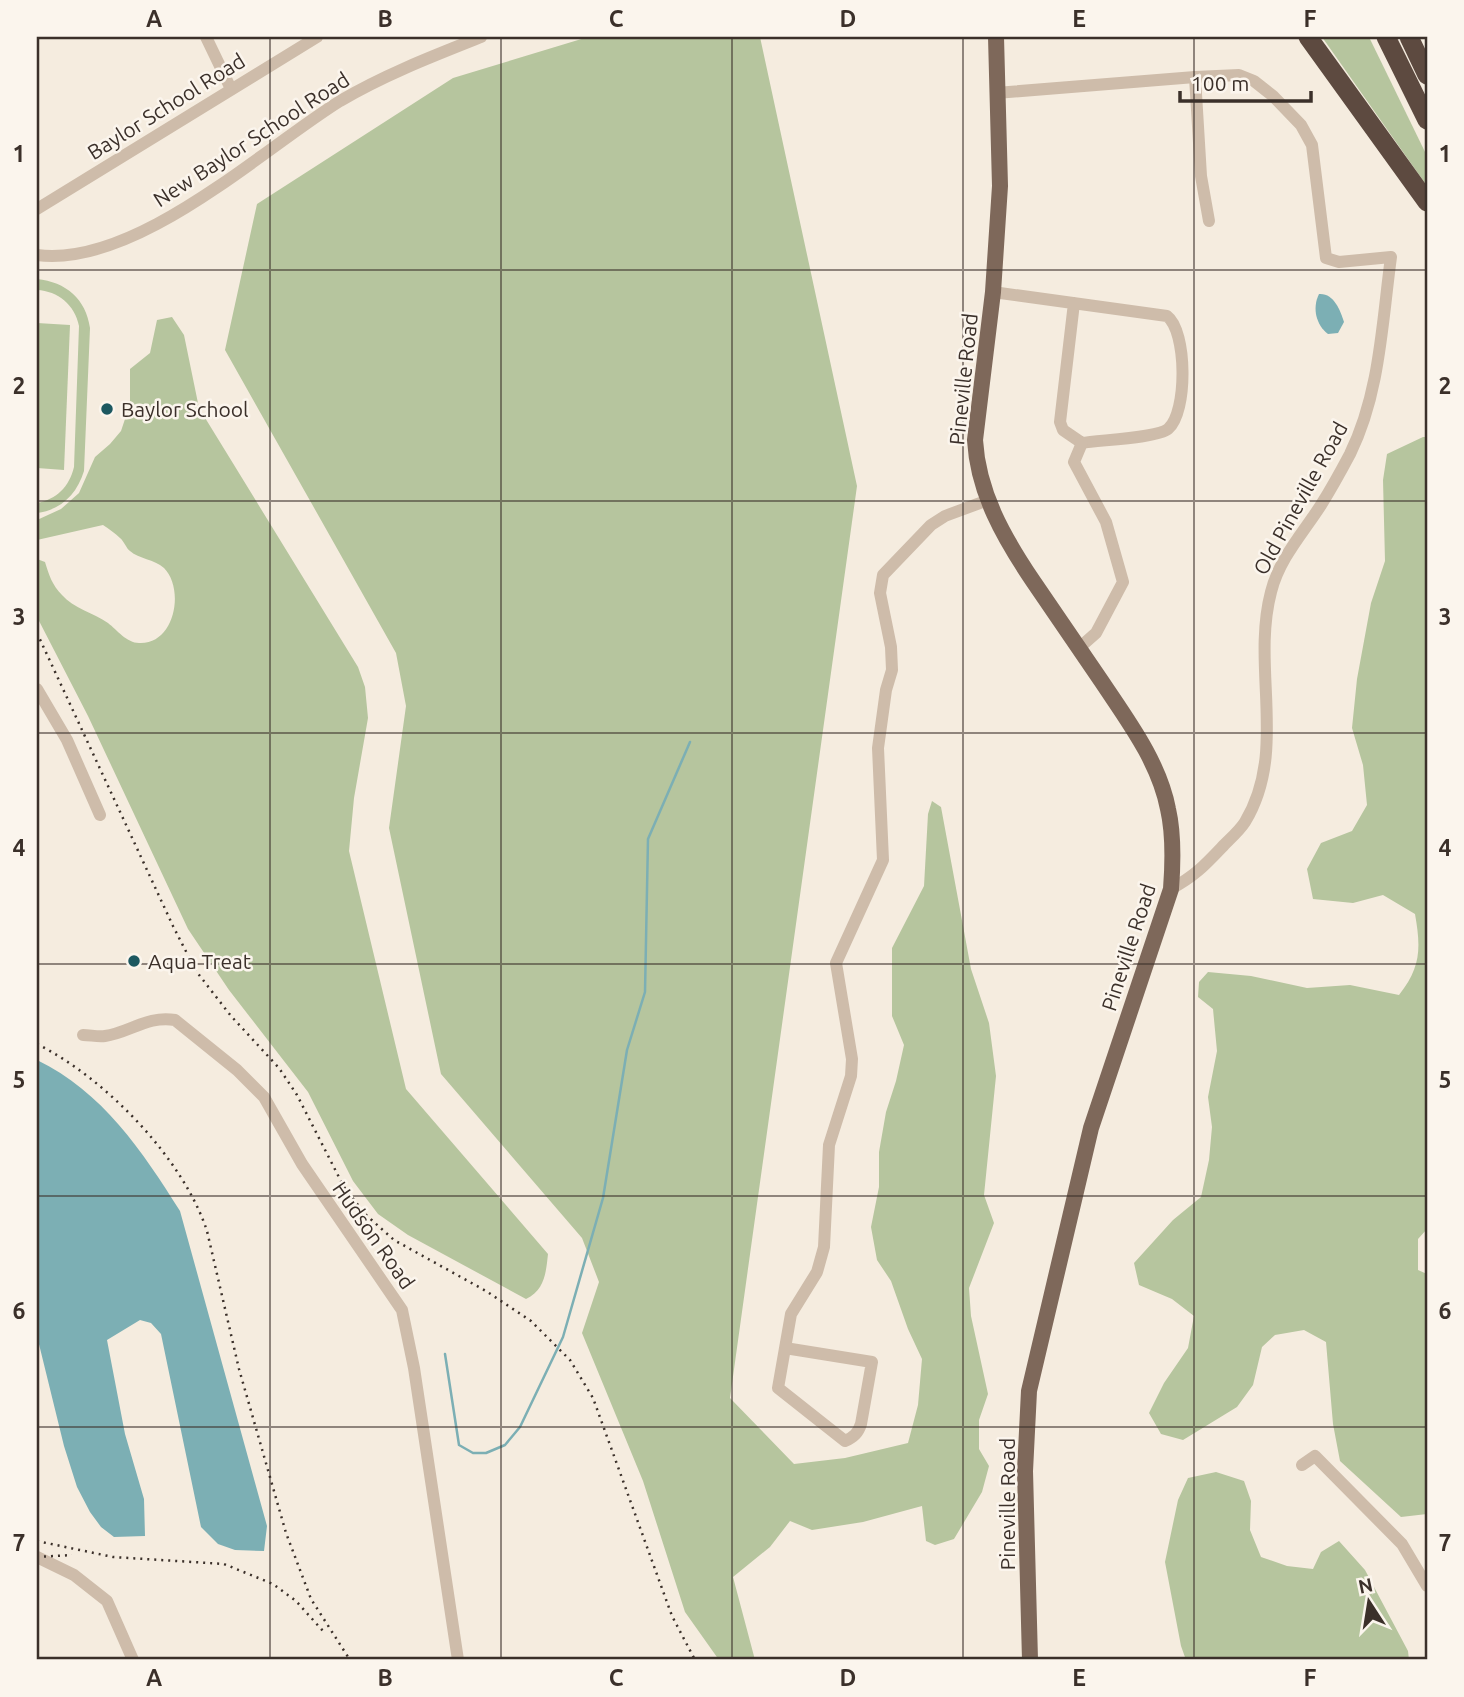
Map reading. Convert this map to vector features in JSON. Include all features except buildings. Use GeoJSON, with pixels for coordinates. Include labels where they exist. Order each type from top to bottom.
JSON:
{"type":"FeatureCollection","features":[{"type":"Feature","properties":{"kind":"highway"},"geometry":{"type":"LineString","coordinates":[[1310,37],[1427,202]]}},
{"type":"Feature","properties":{"kind":"highway"},"geometry":{"type":"LineString","coordinates":[[1386,37],[1427,120]]}},
{"type":"Feature","properties":{"kind":"highway"},"geometry":{"type":"LineString","coordinates":[[1409,37],[1427,75]]}},
{"type":"Feature","properties":{"kind":"main road","name":"Pineville Road"},"geometry":{"type":"LineString","coordinates":[[996,37],[1000,186],[993,292],[975,440],[976,461],[988,500],[1006,541],[1136,732],[1154,767],[1168,808],[1173,860],[1171,889],[1091,1128],[1029,1391],[1025,1471],[1031,1660]]}},
{"type":"Feature","properties":{"kind":"street"},"geometry":{"type":"LineString","coordinates":[[206,37],[231,89]]}},
{"type":"Feature","properties":{"kind":"street","name":"Baylor School Road"},"geometry":{"type":"LineString","coordinates":[[37,209],[317,37]]}},
{"type":"Feature","properties":{"kind":"street","name":"New Baylor School Road"},"geometry":{"type":"LineString","coordinates":[[37,255],[58,256],[86,252],[176,214],[342,100],[394,73],[481,37]]}},
{"type":"Feature","properties":{"kind":"street","name":"Old Pineville Road"},"geometry":{"type":"LineString","coordinates":[[1171,889],[1197,874],[1245,823],[1261,787],[1268,750],[1264,645],[1271,590],[1283,561],[1350,454],[1364,420],[1374,385],[1391,257],[1339,262],[1326,258],[1312,145],[1301,125],[1254,81],[1239,75],[1195,77]]}},
{"type":"Feature","properties":{"kind":"street"},"geometry":{"type":"LineString","coordinates":[[996,93],[1195,77],[1201,176],[1209,222]]}},
{"type":"Feature","properties":{"kind":"street"},"geometry":{"type":"LineString","coordinates":[[993,292],[1074,303],[1167,316],[1173,320],[1181,341],[1180,407],[1177,418],[1168,429],[1082,443],[1063,430],[1060,422],[1074,303]]}},
{"type":"Feature","properties":{"kind":"street"},"geometry":{"type":"LineString","coordinates":[[1079,648],[1096,633],[1123,582],[1106,522],[1074,462],[1082,443]]}},
{"type":"Feature","properties":{"kind":"street"},"geometry":{"type":"LineString","coordinates":[[785,1348],[872,1362],[858,1433],[845,1441],[778,1388],[785,1348],[791,1314],[817,1272],[824,1247],[829,1145],[851,1076],[852,1059],[836,963],[883,860],[878,748],[886,690],[892,670],[891,647],[880,593],[883,575],[931,525],[945,516],[988,500]]}},
{"type":"Feature","properties":{"kind":"street"},"geometry":{"type":"LineString","coordinates":[[37,689],[67,740],[100,815]]}},
{"type":"Feature","properties":{"kind":"street","name":"Hudson Road"},"geometry":{"type":"LineString","coordinates":[[83,1035],[106,1036],[154,1020],[175,1020],[237,1070],[264,1097],[302,1164],[402,1310],[414,1368],[458,1660]]}},
{"type":"Feature","properties":{"kind":"street"},"geometry":{"type":"LineString","coordinates":[[1302,1465],[1315,1456],[1402,1544],[1427,1586]]}},
{"type":"Feature","properties":{"kind":"street"},"geometry":{"type":"LineString","coordinates":[[37,1558],[74,1575],[107,1601],[133,1660]]}},
{"type":"Feature","properties":{"kind":"green space"},"geometry":{"type":"Polygon","coordinates":[[[588,37],[760,37],[857,486],[730,1398],[794,1464],[845,1458],[908,1443],[918,1405],[922,1359],[891,1281],[877,1260],[871,1227],[879,1187],[879,1152],[886,1112],[904,1045],[892,1016],[892,948],[924,886],[928,814],[932,801],[941,807],[971,969],[989,1023],[996,1076],[984,1195],[994,1223],[969,1288],[971,1316],[988,1394],[979,1420],[979,1449],[989,1466],[982,1492],[954,1539],[935,1545],[926,1541],[922,1506],[863,1522],[812,1530],[790,1521],[770,1547],[733,1577],[755,1660],[719,1660],[685,1612],[643,1481],[582,1333],[599,1282],[582,1238],[441,1074],[389,828],[406,706],[396,653],[225,350],[257,204],[453,78],[588,37]]]}},
{"type":"Feature","properties":{"kind":"green space"},"geometry":{"type":"Polygon","coordinates":[[[1322,37],[1369,37],[1427,156],[1427,186],[1322,37]]]}},
{"type":"Feature","properties":{"kind":"green space"},"geometry":{"type":"Polygon","coordinates":[[[37,279],[57,284],[73,294],[84,309],[90,328],[84,471],[67,500],[37,513],[37,503],[61,491],[74,467],[79,326],[74,312],[64,300],[52,293],[37,290],[37,279]]]}},
{"type":"Feature","properties":{"kind":"green space"},"geometry":{"type":"Polygon","coordinates":[[[172,317],[184,335],[199,408],[358,667],[365,687],[368,718],[354,798],[349,851],[406,1089],[548,1254],[541,1286],[526,1299],[408,1235],[378,1214],[353,1181],[308,1092],[229,990],[188,929],[88,716],[37,617],[37,559],[45,562],[53,584],[67,600],[108,623],[130,641],[151,641],[161,635],[168,626],[175,601],[170,577],[164,568],[134,554],[118,536],[103,525],[37,540],[37,520],[61,509],[79,493],[95,457],[121,431],[130,404],[130,369],[150,353],[157,320],[172,317]]]}},
{"type":"Feature","properties":{"kind":"green space"},"geometry":{"type":"Polygon","coordinates":[[[37,323],[70,325],[64,470],[37,468],[37,323]]]}},
{"type":"Feature","properties":{"kind":"green space"},"geometry":{"type":"Polygon","coordinates":[[[1427,437],[1427,1229],[1418,1239],[1418,1270],[1427,1274],[1427,1514],[1401,1517],[1340,1461],[1333,1424],[1326,1342],[1304,1330],[1275,1335],[1262,1347],[1253,1385],[1237,1407],[1183,1440],[1161,1434],[1149,1413],[1164,1383],[1188,1348],[1194,1316],[1172,1299],[1139,1285],[1134,1263],[1173,1220],[1201,1197],[1209,1160],[1212,1127],[1208,1097],[1217,1051],[1213,1009],[1198,997],[1199,982],[1208,972],[1251,976],[1307,988],[1350,985],[1399,995],[1412,975],[1418,957],[1415,914],[1383,895],[1353,903],[1313,899],[1307,869],[1321,843],[1352,831],[1367,805],[1363,765],[1352,728],[1357,679],[1371,603],[1385,561],[1383,480],[1387,454],[1427,437]]]}},
{"type":"Feature","properties":{"kind":"green space"},"geometry":{"type":"Polygon","coordinates":[[[1216,1472],[1244,1481],[1251,1501],[1250,1530],[1261,1557],[1287,1566],[1313,1569],[1321,1552],[1339,1541],[1365,1570],[1408,1651],[1409,1660],[1186,1660],[1165,1562],[1178,1500],[1188,1478],[1216,1472]]]}},
{"type":"Feature","properties":{"kind":"water"},"geometry":{"type":"Polygon","coordinates":[[[1319,294],[1329,296],[1338,308],[1344,322],[1338,333],[1328,334],[1318,321],[1316,305],[1319,294]]]}},
{"type":"Feature","properties":{"kind":"water"},"geometry":{"type":"Polygon","coordinates":[[[37,1060],[82,1088],[119,1125],[136,1145],[180,1211],[267,1526],[264,1551],[235,1550],[218,1544],[201,1527],[161,1334],[151,1323],[140,1320],[107,1340],[125,1434],[144,1499],[145,1536],[114,1537],[101,1527],[77,1487],[37,1336],[37,1060]]]}},
{"type":"Feature","properties":{"kind":"waterway"},"geometry":{"type":"LineString","coordinates":[[445,1354],[459,1445],[473,1453],[486,1453],[505,1445],[520,1427],[563,1337],[603,1198],[627,1050],[645,992],[648,839],[690,742]]}},
{"type":"Feature","properties":{"kind":"railway"},"geometry":{"type":"LineString","coordinates":[[37,633],[196,971],[231,1016],[279,1068],[297,1095],[344,1187],[365,1214],[394,1240],[486,1291],[531,1321],[570,1360],[593,1398],[672,1616],[695,1660]]}},
{"type":"Feature","properties":{"kind":"railway"},"geometry":{"type":"LineString","coordinates":[[37,1044],[89,1077],[139,1123],[161,1149],[196,1203],[207,1231],[239,1369],[286,1533],[311,1599],[350,1660]]}},
{"type":"Feature","properties":{"kind":"railway"},"geometry":{"type":"LineString","coordinates":[[37,1541],[113,1557],[224,1564],[273,1584],[296,1601],[323,1631]]}},
{"type":"Feature","properties":{"kind":"railway"},"geometry":{"type":"LineString","coordinates":[[37,1557],[72,1555]]}},
{"type":"Feature","properties":{"kind":"place","name":"Baylor School"},"geometry":{"type":"Point","coordinates":[107,409]}},
{"type":"Feature","properties":{"kind":"place","name":"Aqua Treat"},"geometry":{"type":"Point","coordinates":[134,961]}}]}
